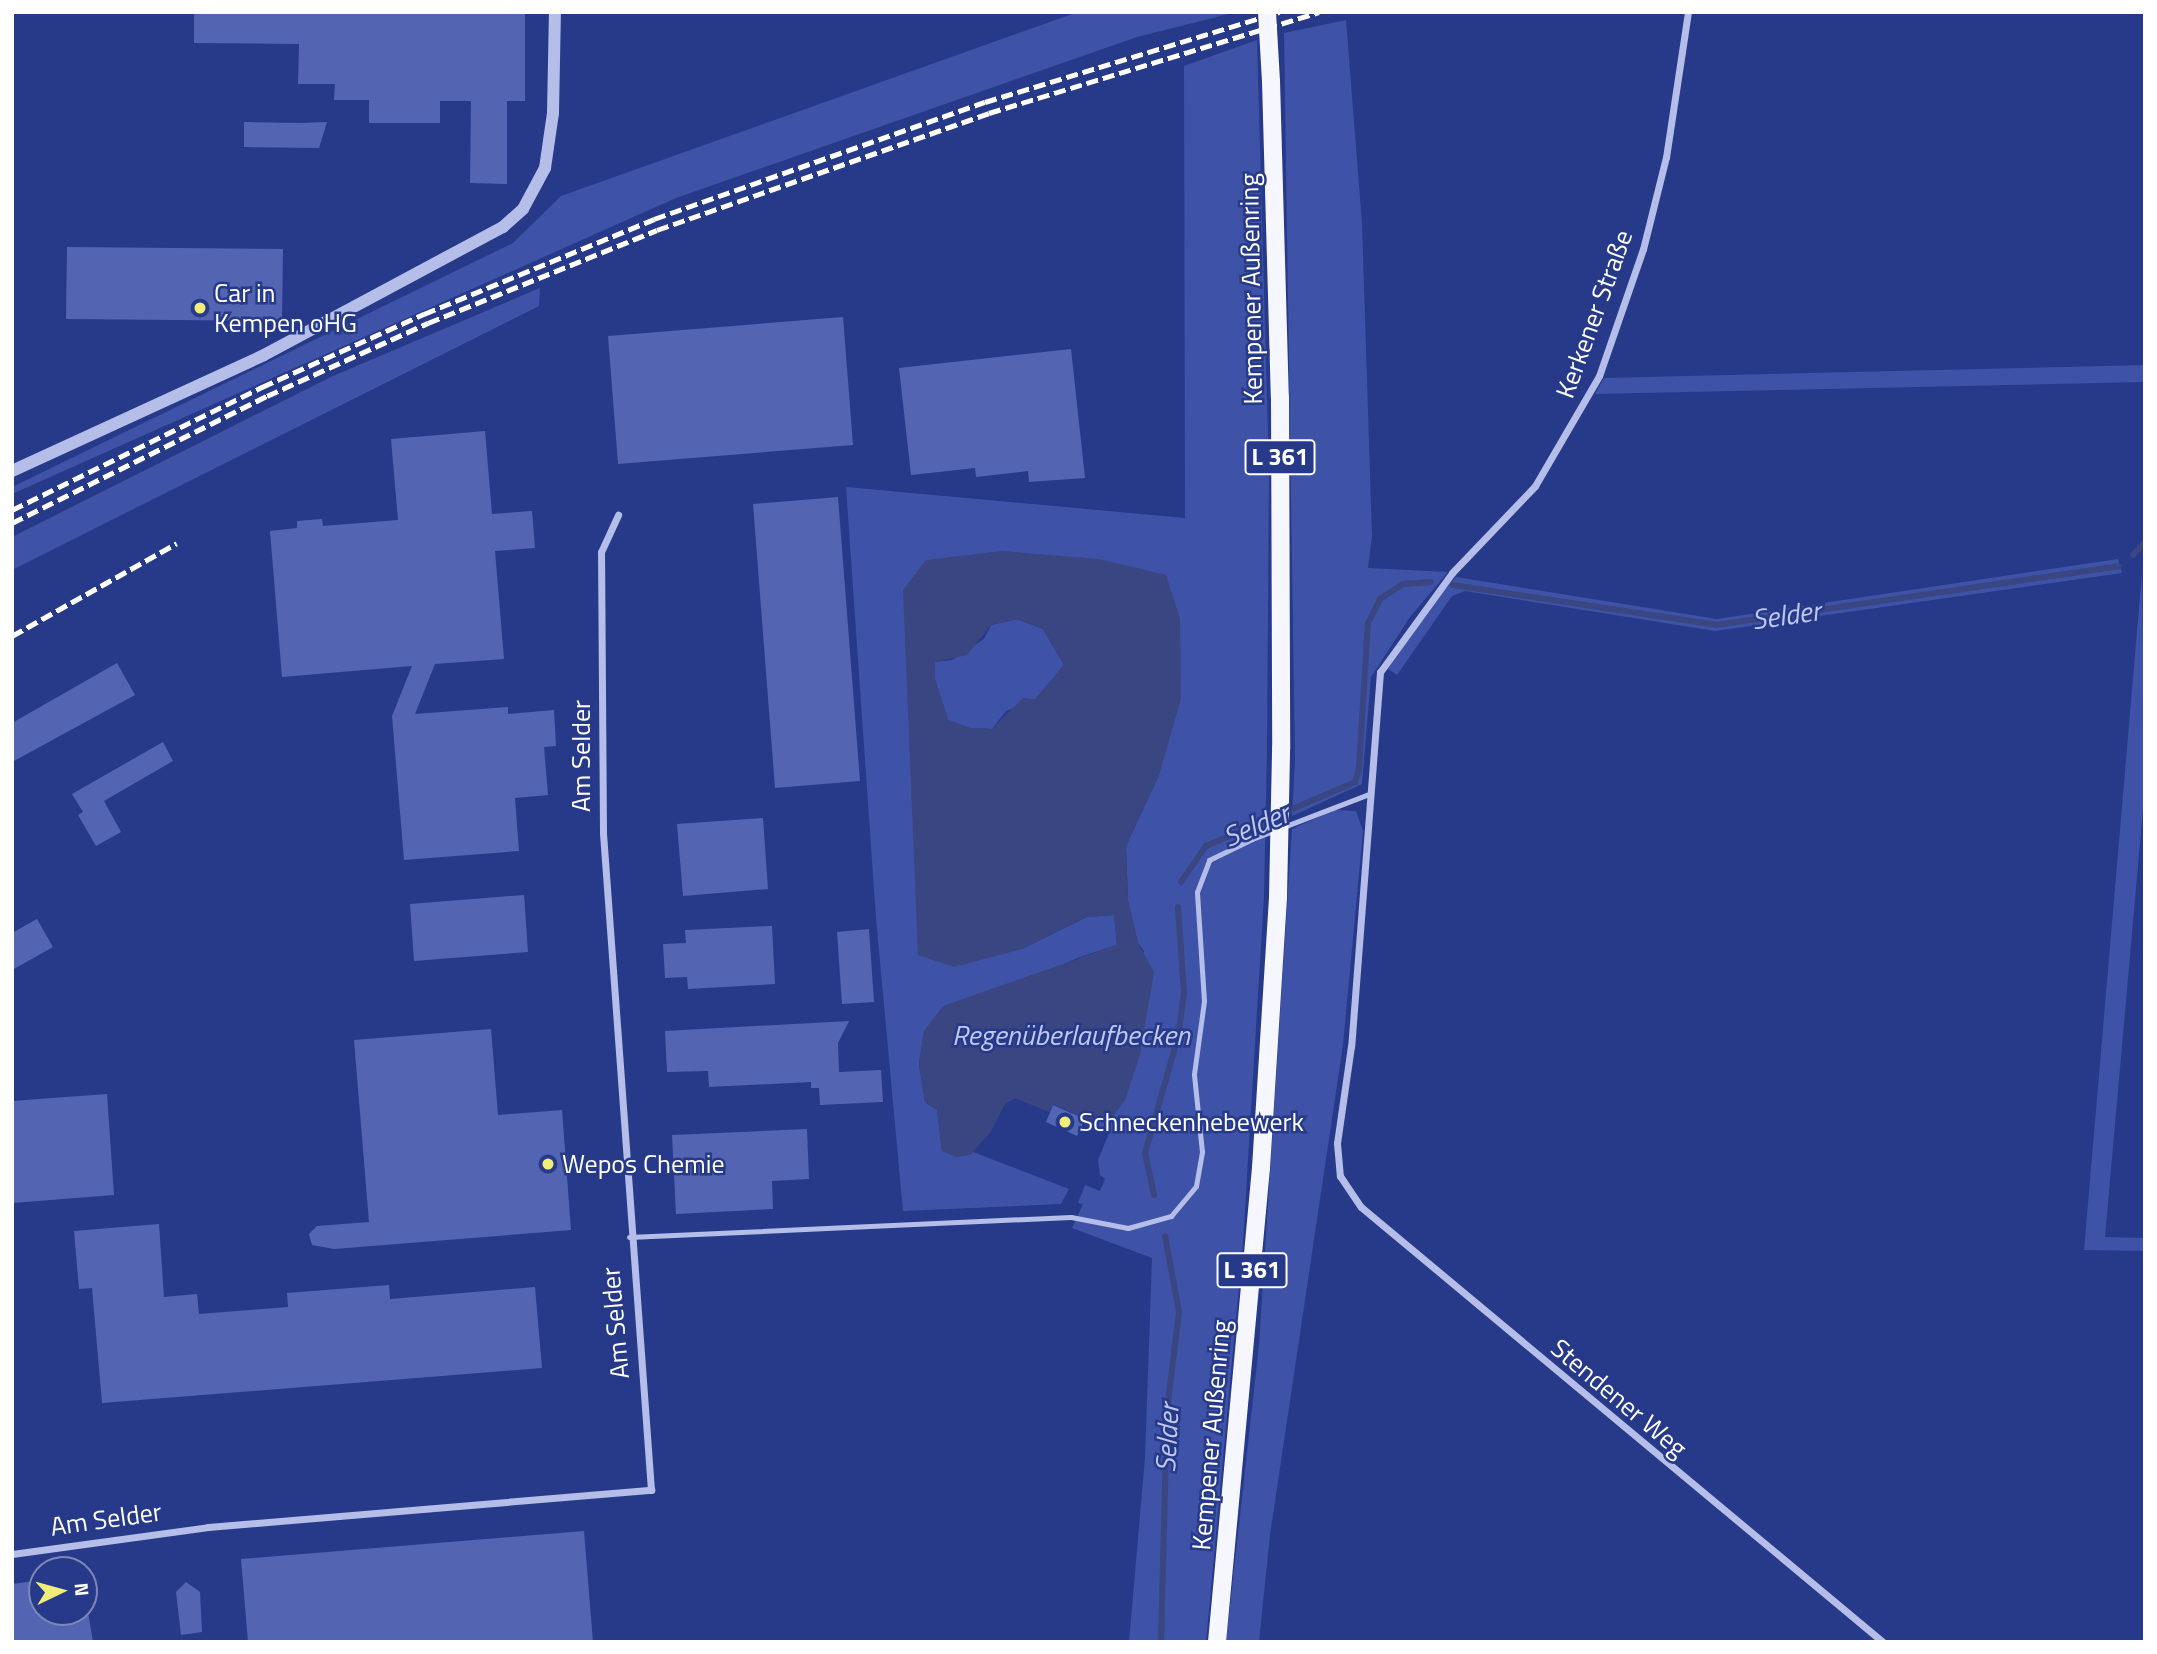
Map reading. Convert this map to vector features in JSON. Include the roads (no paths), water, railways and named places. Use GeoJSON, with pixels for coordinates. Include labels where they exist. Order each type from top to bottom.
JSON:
{"type":"FeatureCollection","features":[{"type":"Feature","properties":{"kind":"main road","name":"Kempener Außenring"},"geometry":{"type":"LineString","coordinates":[[1217,1642],[1260,1182],[1278,897],[1281,748],[1280,383],[1267,12]]}},
{"type":"Feature","properties":{"kind":"street"},"geometry":{"type":"LineString","coordinates":[[12,471],[264,355],[465,249],[523,209],[545,168],[553,113],[555,12]]}},
{"type":"Feature","properties":{"kind":"street","name":"Kerkener Straße"},"geometry":{"type":"LineString","coordinates":[[1340,1176],[1337,1143],[1351,1046],[1380,672],[1442,584],[1535,486],[1599,376],[1643,249],[1666,157],[1688,12]]}},
{"type":"Feature","properties":{"kind":"street","name":"Am Selder"},"geometry":{"type":"LineString","coordinates":[[12,1554],[208,1527],[651,1490],[629,1237],[603,833],[601,552],[618,515]]}},
{"type":"Feature","properties":{"kind":"street","name":"Stendener Weg"},"geometry":{"type":"LineString","coordinates":[[1340,1176],[1361,1207],[1883,1642]]}},
{"type":"Feature","properties":{"kind":"lane"},"geometry":{"type":"LineString","coordinates":[[629,1237],[1071,1217],[1128,1228],[1171,1216],[1196,1185],[1202,1152],[1194,1074],[1204,1001],[1197,892],[1209,860],[1252,839],[1369,794]]}},
{"type":"Feature","properties":{"kind":"water","name":"Regenüberlaufbecken"},"geometry":{"type":"Polygon","coordinates":[[[1002,551],[1099,559],[1166,575],[1180,619],[1181,699],[1159,775],[1126,846],[1128,901],[1138,943],[1154,972],[1140,1055],[1125,1100],[1109,1122],[1086,1119],[1053,1104],[1049,1112],[1015,1098],[1005,1104],[990,1133],[970,1155],[956,1157],[942,1151],[937,1110],[925,1102],[919,1064],[924,1031],[943,1006],[1117,945],[1114,915],[1087,917],[1022,949],[954,967],[918,955],[903,590],[926,560],[1002,551]],[[1017,619],[991,625],[967,655],[935,662],[935,679],[948,720],[970,728],[992,729],[1023,698],[1035,699],[1064,665],[1043,629],[1017,619]]]}},
{"type":"Feature","properties":{"kind":"waterway","name":"Selder"},"geometry":{"type":"LineString","coordinates":[[2133,555],[2145,542]]}},
{"type":"Feature","properties":{"kind":"waterway","name":"Selder"},"geometry":{"type":"LineString","coordinates":[[1453,585],[1716,625],[2119,566]]}},
{"type":"Feature","properties":{"kind":"waterway","name":"Selder"},"geometry":{"type":"LineString","coordinates":[[1181,882],[1206,846],[1355,782],[1359,769],[1368,623],[1380,599],[1403,584],[1431,582]]}},
{"type":"Feature","properties":{"kind":"waterway","name":"Selder"},"geometry":{"type":"LineString","coordinates":[[1154,1195],[1145,1153],[1178,1037],[1184,993],[1178,907]]}},
{"type":"Feature","properties":{"kind":"waterway","name":"Selder"},"geometry":{"type":"LineString","coordinates":[[1161,1642],[1167,1410],[1179,1312],[1165,1236]]}},
{"type":"Feature","properties":{"kind":"railway"},"geometry":{"type":"LineString","coordinates":[[12,510],[262,387],[424,314],[654,219],[985,102],[1280,12]]}},
{"type":"Feature","properties":{"kind":"railway"},"geometry":{"type":"LineString","coordinates":[[12,523],[267,396],[428,323],[657,230],[989,113],[1319,12]]}},
{"type":"Feature","properties":{"kind":"railway"},"geometry":{"type":"LineString","coordinates":[[12,636],[177,543]]}},
{"type":"Feature","properties":{"kind":"place","name":"Car in Kempen oHG"},"geometry":{"type":"Point","coordinates":[200,308]}},
{"type":"Feature","properties":{"kind":"place","name":"Schneckenhebewerk"},"geometry":{"type":"Point","coordinates":[1065,1122]}},
{"type":"Feature","properties":{"kind":"place","name":"Wepos Chemie"},"geometry":{"type":"Point","coordinates":[548,1164]}}]}
